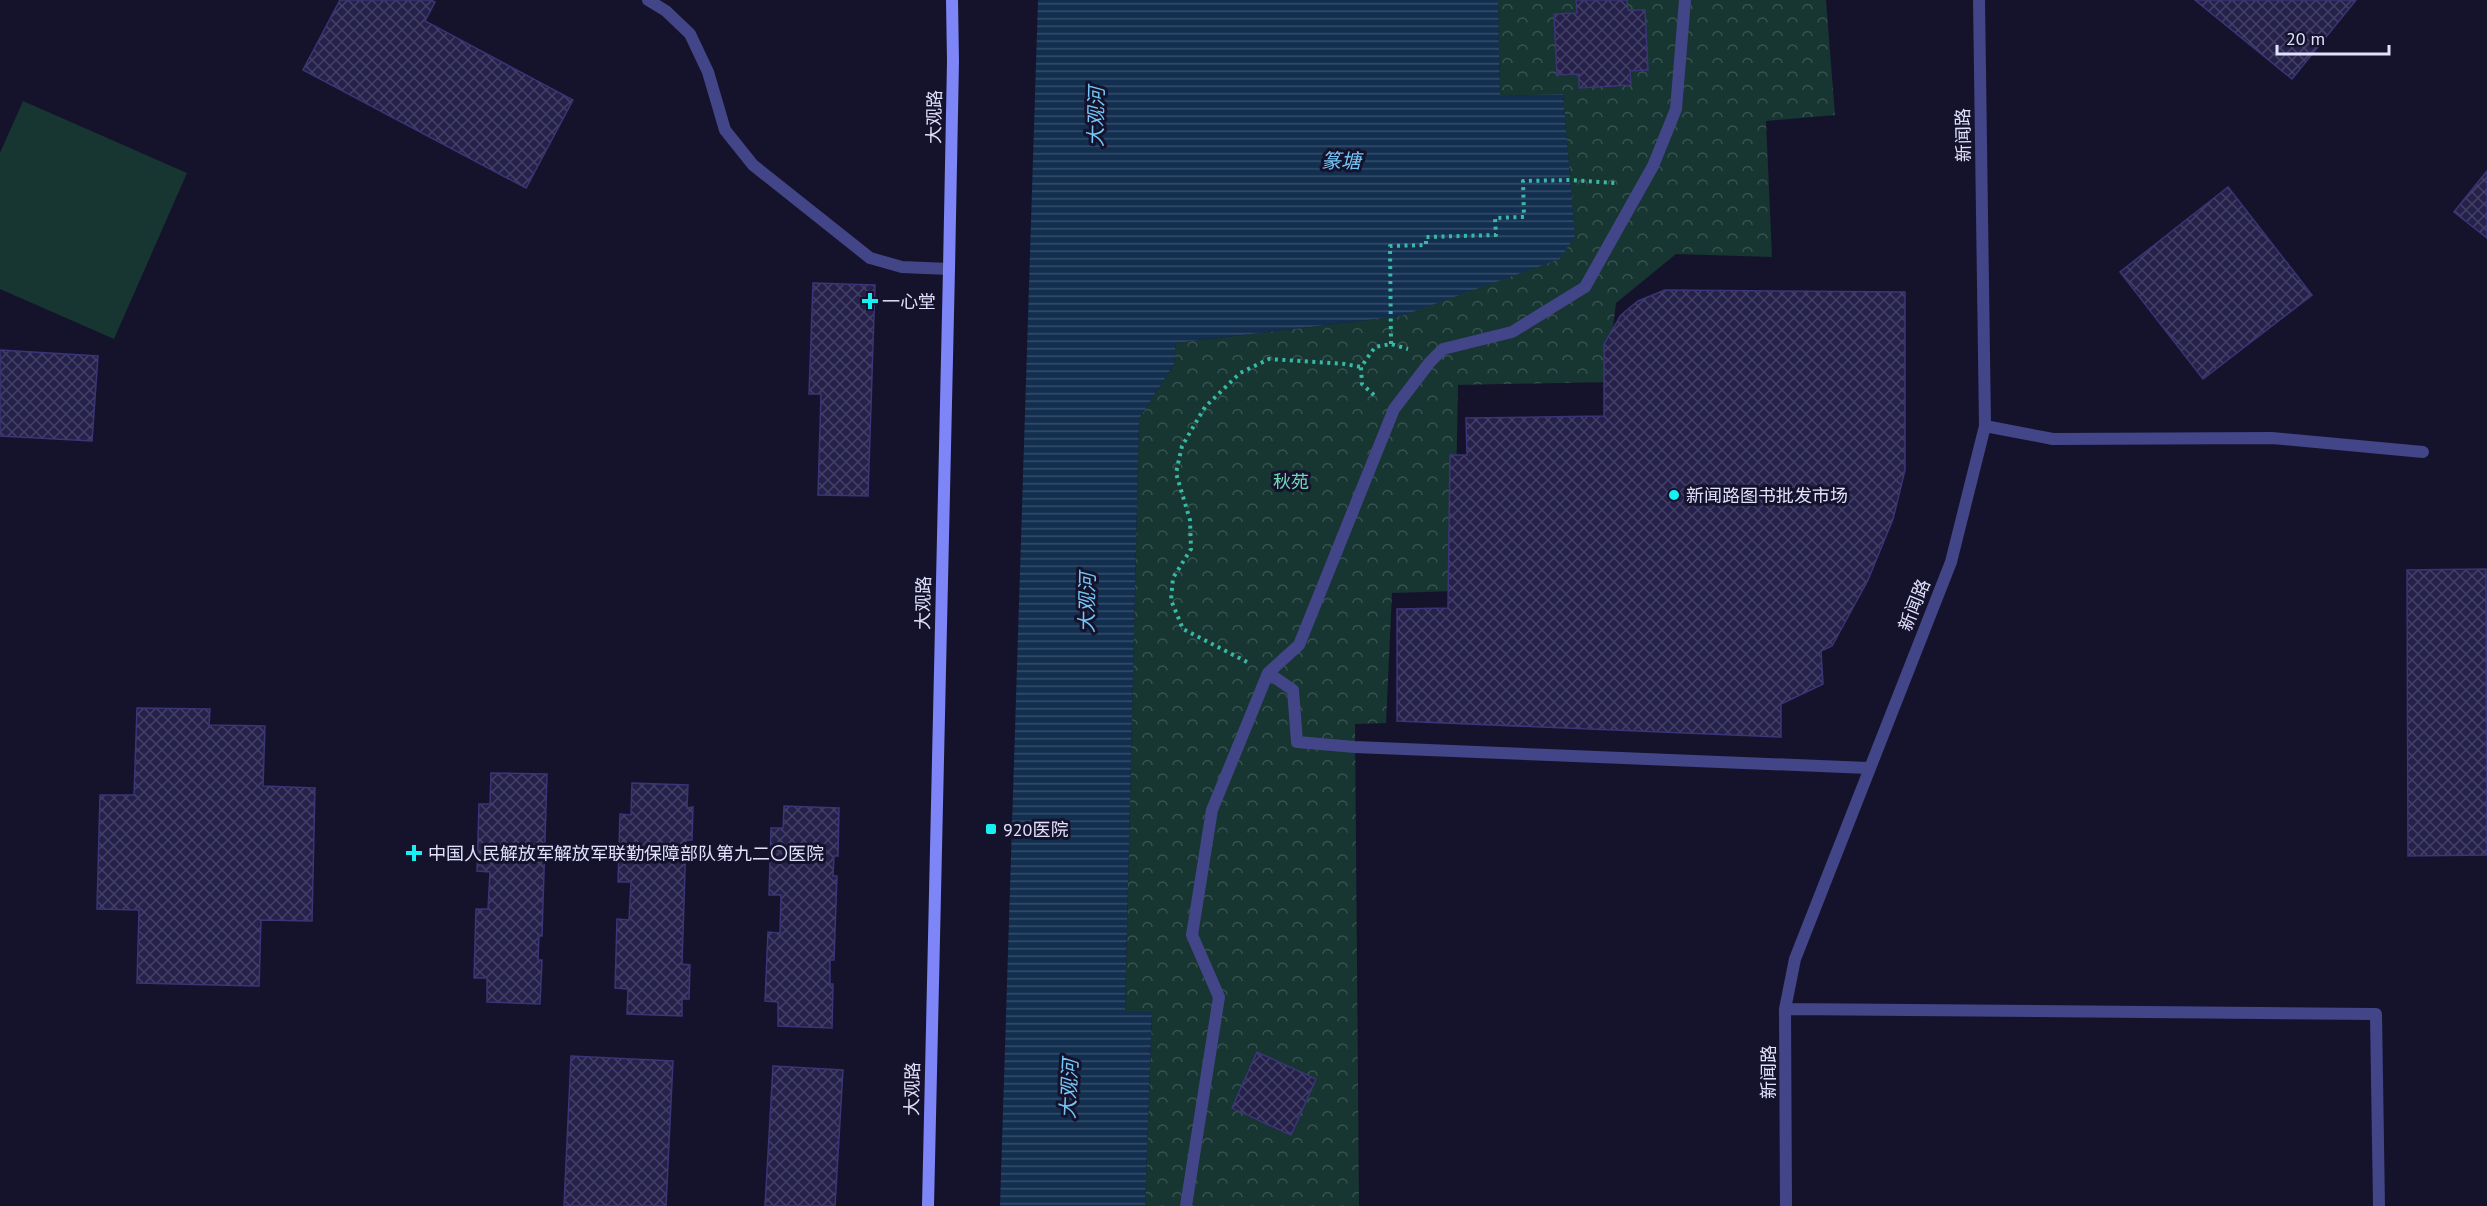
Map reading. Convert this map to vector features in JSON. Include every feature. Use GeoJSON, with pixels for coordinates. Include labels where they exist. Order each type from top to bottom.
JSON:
{"type":"FeatureCollection","features":[{"type":"Feature","properties":{"kind":"main road","name":"大观路"},"geometry":{"type":"LineString","coordinates":[[928,1206],[949,269],[952,0]]}},
{"type":"Feature","properties":{"kind":"street"},"geometry":{"type":"LineString","coordinates":[[648,0],[666,10],[690,34],[708,72],[725,130],[753,165],[870,258],[902,267],[949,269]]}},
{"type":"Feature","properties":{"kind":"street"},"geometry":{"type":"LineString","coordinates":[[1186,1206],[1219,997],[1192,935],[1212,810],[1268,673],[1299,645],[1394,409],[1430,362],[1443,349],[1512,332],[1585,287],[1653,166],[1676,109],[1685,0]]}},
{"type":"Feature","properties":{"kind":"street","name":"新闻路"},"geometry":{"type":"LineString","coordinates":[[1786,1206],[1785,1009],[1795,959],[1951,562],[1985,426],[1979,0]]}},
{"type":"Feature","properties":{"kind":"street"},"geometry":{"type":"LineString","coordinates":[[1985,426],[2053,440],[2272,438],[2423,452]]}},
{"type":"Feature","properties":{"kind":"street"},"geometry":{"type":"LineString","coordinates":[[1268,673],[1293,690],[1297,742],[1355,747],[1869,768]]}},
{"type":"Feature","properties":{"kind":"street"},"geometry":{"type":"LineString","coordinates":[[1785,1009],[2376,1014],[2379,1206]]}},
{"type":"Feature","properties":{"kind":"path"},"geometry":{"type":"LineString","coordinates":[[1391,344],[1390,246],[1426,245],[1426,237],[1496,235],[1495,218],[1524,218],[1523,181],[1570,180],[1642,185]]}},
{"type":"Feature","properties":{"kind":"path"},"geometry":{"type":"LineString","coordinates":[[1394,409],[1362,384],[1361,367],[1375,347],[1391,344],[1404,347],[1430,362]]}},
{"type":"Feature","properties":{"kind":"path"},"geometry":{"type":"LineString","coordinates":[[1268,673],[1183,629],[1171,600],[1173,578],[1191,549],[1190,520],[1176,473],[1182,446],[1205,406],[1240,373],[1269,358],[1361,367]]}},
{"type":"Feature","properties":{"kind":"green space","name":"秋苑"},"geometry":{"type":"Polygon","coordinates":[[[1498,0],[1826,0],[1835,115],[1766,121],[1772,257],[1676,254],[1616,303],[1606,382],[1458,385],[1454,591],[1392,593],[1386,723],[1355,724],[1359,1206],[1145,1206],[1152,1013],[1125,1012],[1139,419],[1174,364],[1176,343],[1401,316],[1575,236],[1563,95],[1500,96],[1498,0]]]}},
{"type":"Feature","properties":{"kind":"green space"},"geometry":{"type":"Polygon","coordinates":[[[23,101],[187,173],[114,339],[0,289],[0,153],[23,101]]]}},
{"type":"Feature","properties":{"kind":"water"},"geometry":{"type":"Polygon","coordinates":[[[1038,0],[1498,0],[1500,96],[1563,94],[1575,236],[1560,259],[1401,316],[1176,343],[1174,364],[1139,419],[1125,1011],[1152,1012],[1145,1206],[1000,1206],[1038,0]]]}},
{"type":"Feature","properties":{"kind":"building"},"geometry":{"type":"Polygon","coordinates":[[[340,0],[431,0],[435,2],[425,21],[573,100],[526,188],[303,70],[340,0]]]}},
{"type":"Feature","properties":{"kind":"building"},"geometry":{"type":"Polygon","coordinates":[[[1576,0],[1627,0],[1628,10],[1645,10],[1648,70],[1630,71],[1631,85],[1579,88],[1579,74],[1557,75],[1554,14],[1577,13],[1576,0]]]}},
{"type":"Feature","properties":{"kind":"building"},"geometry":{"type":"Polygon","coordinates":[[[2195,0],[2356,0],[2292,79],[2195,0]]]}},
{"type":"Feature","properties":{"kind":"building"},"geometry":{"type":"Polygon","coordinates":[[[2487,171],[2487,238],[2454,212],[2487,171]]]}},
{"type":"Feature","properties":{"kind":"building"},"geometry":{"type":"Polygon","coordinates":[[[2228,187],[2312,295],[2203,379],[2120,272],[2228,187]]]}},
{"type":"Feature","properties":{"kind":"building"},"geometry":{"type":"Polygon","coordinates":[[[813,283],[875,285],[868,496],[818,495],[821,394],[809,394],[813,283]]]}},
{"type":"Feature","properties":{"kind":"building","name":"新闻路图书批发市场"},"geometry":{"type":"Polygon","coordinates":[[[1665,290],[1905,292],[1905,470],[1893,519],[1868,580],[1832,646],[1821,651],[1823,684],[1781,704],[1781,737],[1397,721],[1397,609],[1448,608],[1450,455],[1467,455],[1466,418],[1604,416],[1604,344],[1621,315],[1638,301],[1665,290]]]}},
{"type":"Feature","properties":{"kind":"building"},"geometry":{"type":"Polygon","coordinates":[[[0,350],[98,356],[92,441],[0,436],[0,350]]]}},
{"type":"Feature","properties":{"kind":"building"},"geometry":{"type":"Polygon","coordinates":[[[2486,569],[2487,855],[2408,856],[2407,570],[2486,569]]]}},
{"type":"Feature","properties":{"kind":"building"},"geometry":{"type":"Polygon","coordinates":[[[137,708],[210,709],[209,725],[265,726],[263,786],[315,788],[312,921],[261,920],[259,986],[137,983],[139,910],[97,909],[100,795],[134,795],[137,708]]]}},
{"type":"Feature","properties":{"kind":"building"},"geometry":{"type":"Polygon","coordinates":[[[491,773],[547,774],[542,936],[539,936],[538,960],[542,960],[540,1004],[487,1002],[487,978],[474,978],[476,909],[488,909],[490,872],[477,871],[479,804],[490,804],[491,773]]]}},
{"type":"Feature","properties":{"kind":"building"},"geometry":{"type":"Polygon","coordinates":[[[632,783],[688,785],[687,808],[693,807],[692,840],[686,840],[682,964],[690,965],[689,999],[682,999],[682,1016],[627,1014],[628,989],[615,988],[617,919],[629,920],[631,882],[618,882],[620,814],[631,815],[632,783]]]}},
{"type":"Feature","properties":{"kind":"building"},"geometry":{"type":"Polygon","coordinates":[[[784,806],[839,808],[838,856],[834,856],[833,876],[837,876],[834,960],[830,960],[830,984],[833,984],[832,1028],[778,1026],[778,1002],[765,1001],[768,932],[780,933],[781,895],[769,895],[771,828],[783,828],[784,806]]]}},
{"type":"Feature","properties":{"kind":"building"},"geometry":{"type":"Polygon","coordinates":[[[1257,1052],[1316,1079],[1291,1135],[1232,1108],[1257,1052]]]}},
{"type":"Feature","properties":{"kind":"building"},"geometry":{"type":"Polygon","coordinates":[[[571,1056],[673,1061],[666,1206],[564,1206],[571,1056]]]}},
{"type":"Feature","properties":{"kind":"building"},"geometry":{"type":"Polygon","coordinates":[[[773,1066],[843,1070],[835,1206],[765,1206],[773,1066]]]}},
{"type":"Feature","properties":{"kind":"place","name":"一心堂"},"geometry":{"type":"Point","coordinates":[870,301]}},
{"type":"Feature","properties":{"kind":"place","name":"新闻路图书批发市场"},"geometry":{"type":"Point","coordinates":[1674,495]}},
{"type":"Feature","properties":{"kind":"place","name":"920医院"},"geometry":{"type":"Point","coordinates":[991,829]}},
{"type":"Feature","properties":{"kind":"place","name":"中国人民解放军解放军联勤保障部队第九二〇医院"},"geometry":{"type":"Point","coordinates":[414,853]}},
{"type":"Feature","properties":{"kind":"water label","name":"大观河"},"geometry":{"type":"Point","coordinates":[1096,117]}},
{"type":"Feature","properties":{"kind":"water label","name":"篆塘"},"geometry":{"type":"Point","coordinates":[1341,161]}},
{"type":"Feature","properties":{"kind":"water label","name":"大观河"},"geometry":{"type":"Point","coordinates":[1087,603]}},
{"type":"Feature","properties":{"kind":"water label","name":"大观河"},"geometry":{"type":"Point","coordinates":[1069,1089]}}]}
